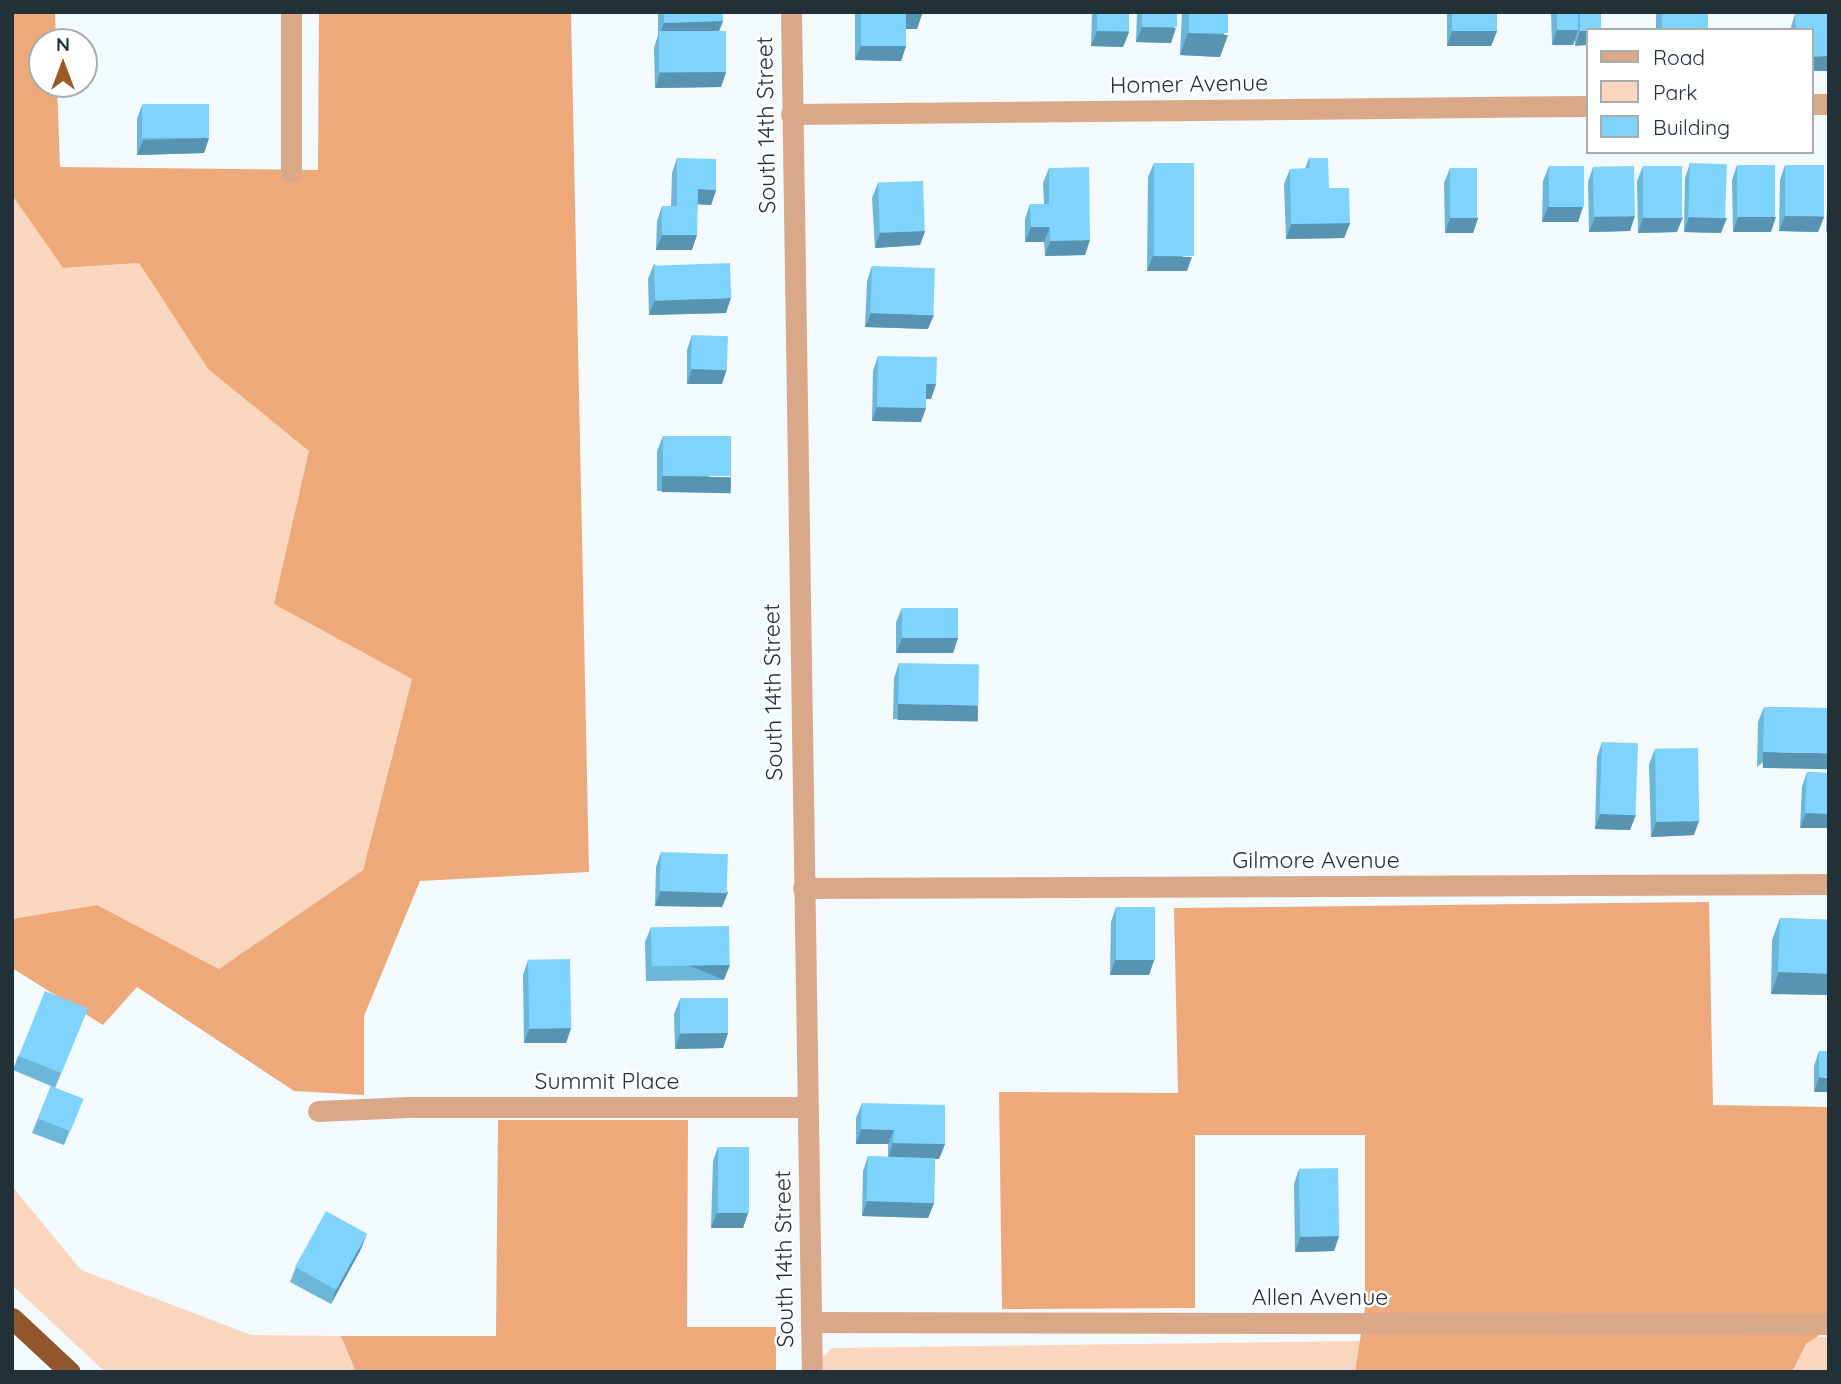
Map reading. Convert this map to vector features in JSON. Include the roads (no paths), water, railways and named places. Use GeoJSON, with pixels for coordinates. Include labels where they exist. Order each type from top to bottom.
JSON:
{"type":"FeatureCollection","features":[{"type":"Feature","properties":{"kind":"highway"},"geometry":{"type":"LineString","coordinates":[[12,1318],[70,1372]]}},
{"type":"Feature","properties":{"kind":"street"},"geometry":{"type":"LineString","coordinates":[[291,12],[291,172]]}},
{"type":"Feature","properties":{"kind":"street","name":"South 14th Street"},"geometry":{"type":"LineString","coordinates":[[791,12],[812,1372]]}},
{"type":"Feature","properties":{"kind":"street","name":"Homer Avenue"},"geometry":{"type":"LineString","coordinates":[[791,114],[1586,106]]}},
{"type":"Feature","properties":{"kind":"street","name":"Gilmore Avenue"},"geometry":{"type":"LineString","coordinates":[[803,888],[1829,884]]}},
{"type":"Feature","properties":{"kind":"street","name":"Summit Place"},"geometry":{"type":"LineString","coordinates":[[318,1111],[408,1107],[807,1107]]}},
{"type":"Feature","properties":{"kind":"street","name":"Allen Avenue"},"geometry":{"type":"LineString","coordinates":[[811,1322],[1829,1324]]}}]}
